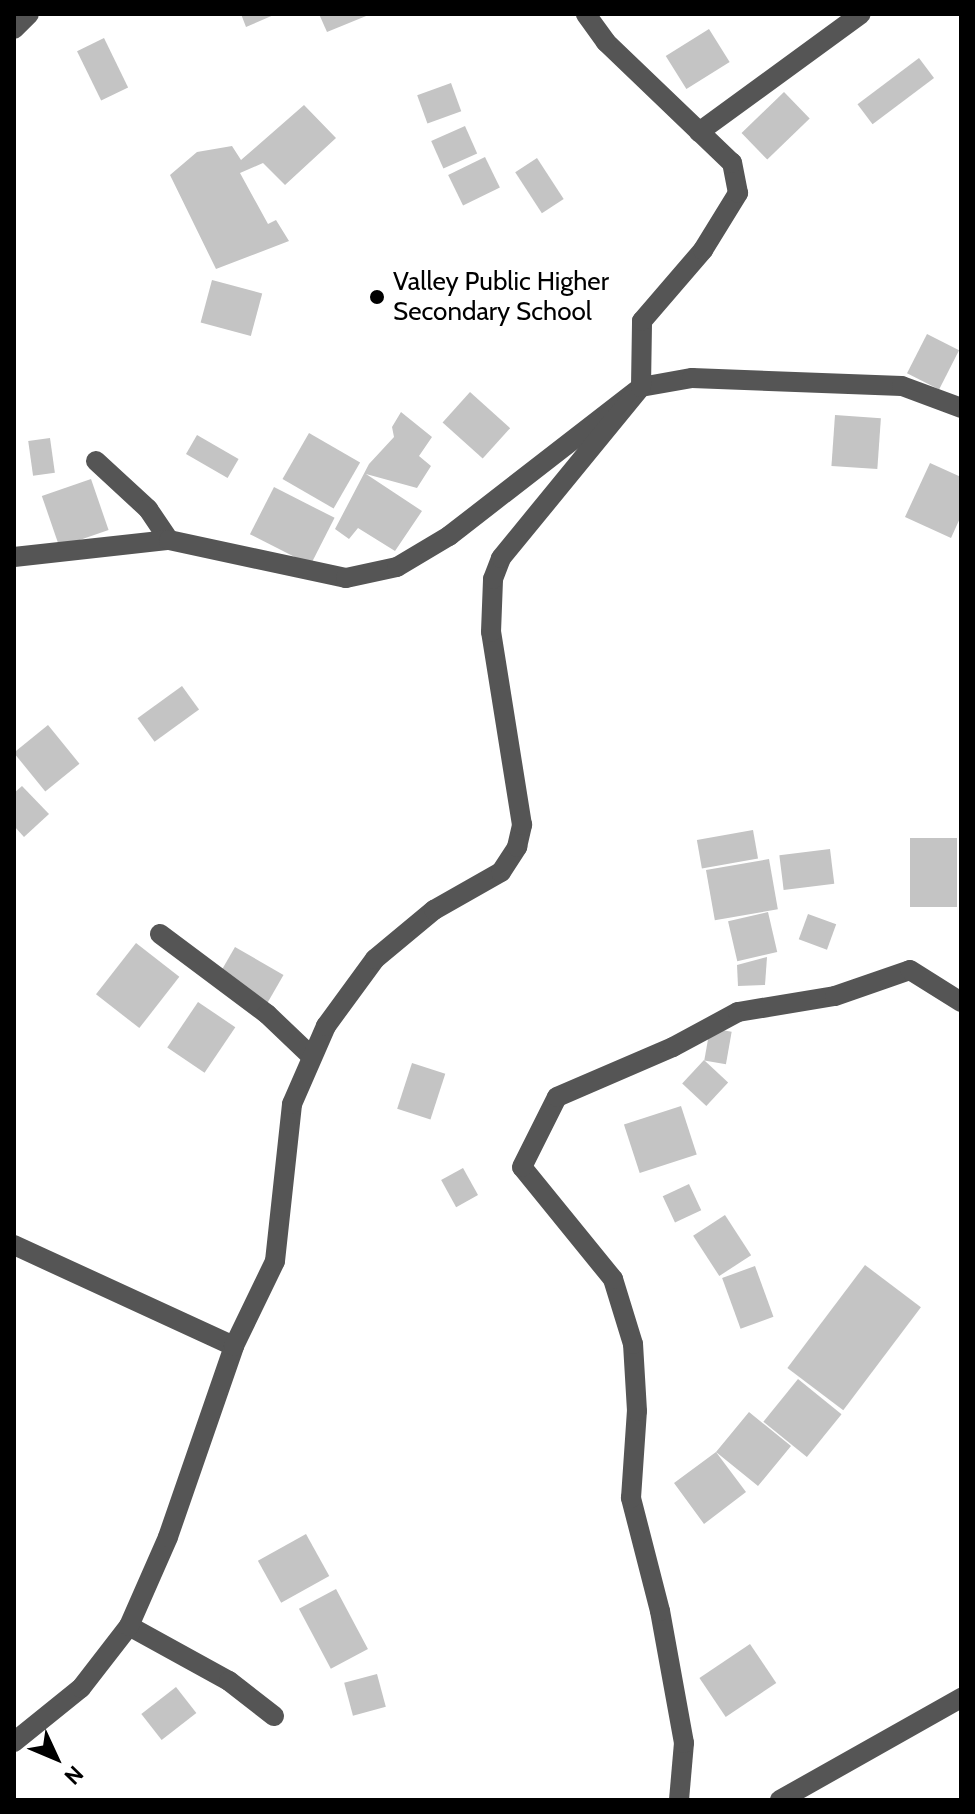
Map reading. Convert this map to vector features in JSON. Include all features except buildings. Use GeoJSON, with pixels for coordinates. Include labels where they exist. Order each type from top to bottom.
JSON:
{"type":"FeatureCollection","features":[{"type":"Feature","properties":{"kind":"street"},"geometry":{"type":"LineString","coordinates":[[14,29],[29,14]]}},
{"type":"Feature","properties":{"kind":"street"},"geometry":{"type":"LineString","coordinates":[[14,1742],[81,1688],[129,1626],[168,1537],[234,1346],[275,1261],[292,1104],[326,1026],[375,959],[434,910],[501,872],[517,847],[522,825],[491,632],[493,579],[501,558],[641,387],[642,321],[703,250],[738,193],[732,163],[606,42],[586,14]]}},
{"type":"Feature","properties":{"kind":"street"},"geometry":{"type":"LineString","coordinates":[[699,132],[861,14]]}},
{"type":"Feature","properties":{"kind":"street"},"geometry":{"type":"LineString","coordinates":[[14,557],[169,540],[346,578],[397,567],[449,536],[641,387],[692,378],[902,386],[961,408]]}},
{"type":"Feature","properties":{"kind":"street"},"geometry":{"type":"LineString","coordinates":[[96,461],[148,509],[169,540]]}},
{"type":"Feature","properties":{"kind":"street"},"geometry":{"type":"LineString","coordinates":[[160,934],[267,1014],[312,1057]]}},
{"type":"Feature","properties":{"kind":"street"},"geometry":{"type":"LineString","coordinates":[[679,1800],[684,1743],[660,1611],[631,1498],[637,1411],[633,1344],[613,1279],[522,1167],[557,1097],[673,1047],[738,1012],[835,996],[910,970],[961,1002]]}},
{"type":"Feature","properties":{"kind":"street"},"geometry":{"type":"LineString","coordinates":[[14,1245],[234,1346]]}},
{"type":"Feature","properties":{"kind":"street"},"geometry":{"type":"LineString","coordinates":[[129,1626],[229,1681],[274,1716]]}},
{"type":"Feature","properties":{"kind":"street"},"geometry":{"type":"LineString","coordinates":[[780,1800],[961,1698]]}},
{"type":"Feature","properties":{"kind":"place","name":"Valley Public Higher Secondary School"},"geometry":{"type":"Point","coordinates":[377,297]}}]}
